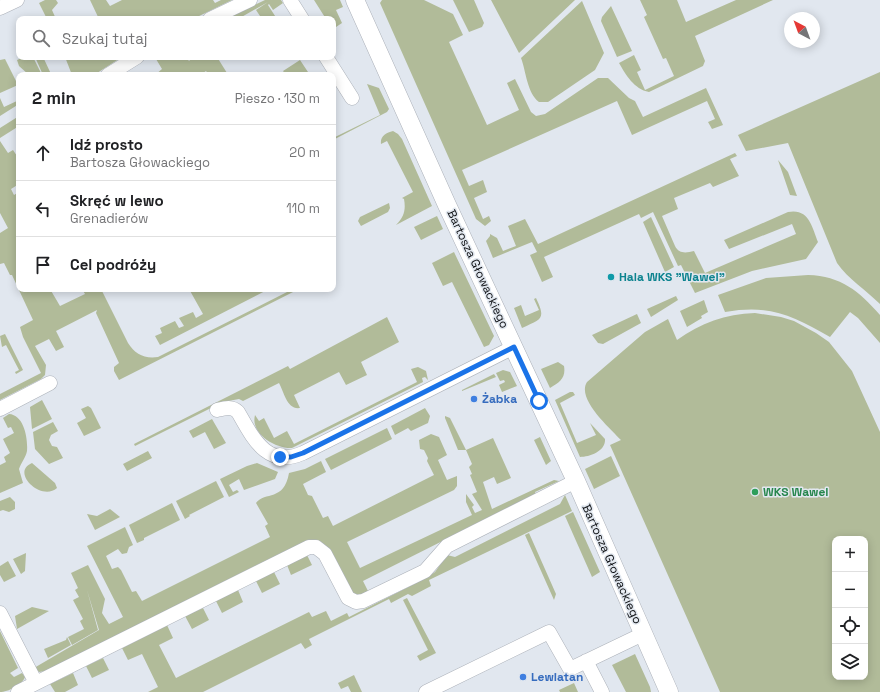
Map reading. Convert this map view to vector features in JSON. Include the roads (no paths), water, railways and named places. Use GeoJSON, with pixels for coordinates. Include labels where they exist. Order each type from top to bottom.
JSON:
{"type":"FeatureCollection","features":[{"type":"Feature","properties":{"kind":"street"},"geometry":{"type":"LineString","coordinates":[[0,8],[17,0]]}},
{"type":"Feature","properties":{"kind":"street"},"geometry":{"type":"LineString","coordinates":[[216,16],[250,0]]}},
{"type":"Feature","properties":{"kind":"street"},"geometry":{"type":"LineString","coordinates":[[290,0],[300,16]]}},
{"type":"Feature","properties":{"kind":"street","name":"Bartosza Głowackiego"},"geometry":{"type":"LineString","coordinates":[[355,0],[450,212],[576,481],[669,692]]}},
{"type":"Feature","properties":{"kind":"street"},"geometry":{"type":"LineString","coordinates":[[113,72],[131,60]]}},
{"type":"Feature","properties":{"kind":"street"},"geometry":{"type":"LineString","coordinates":[[328,60],[336,72]]}},
{"type":"Feature","properties":{"kind":"street"},"geometry":{"type":"LineString","coordinates":[[336,73],[352,98]]}},
{"type":"Feature","properties":{"kind":"street"},"geometry":{"type":"LineString","coordinates":[[217,410],[228,408],[234,409],[238,412],[254,440],[263,450],[272,455],[291,457],[303,453],[514,347]]}},
{"type":"Feature","properties":{"kind":"street"},"geometry":{"type":"LineString","coordinates":[[0,409],[50,383]]}},
{"type":"Feature","properties":{"kind":"street"},"geometry":{"type":"LineString","coordinates":[[18,692],[309,547],[316,547],[325,554],[348,598],[356,602],[371,599],[425,571],[447,546],[576,481]]}},
{"type":"Feature","properties":{"kind":"street"},"geometry":{"type":"LineString","coordinates":[[0,613],[36,683]]}},
{"type":"Feature","properties":{"kind":"street"},"geometry":{"type":"LineString","coordinates":[[426,692],[549,632],[570,669],[643,634]]}},
{"type":"Feature","properties":{"kind":"street"},"geometry":{"type":"LineString","coordinates":[[586,661],[602,692]]}},
{"type":"Feature","properties":{"kind":"place","name":"Hala WKS \"Wawel\""},"geometry":{"type":"Point","coordinates":[611,277]}},
{"type":"Feature","properties":{"kind":"place","name":"Żabka"},"geometry":{"type":"Point","coordinates":[474,399]}},
{"type":"Feature","properties":{"kind":"place","name":"WKS Wawel"},"geometry":{"type":"Point","coordinates":[755,492]}},
{"type":"Feature","properties":{"kind":"place","name":"Lewiatan"},"geometry":{"type":"Point","coordinates":[523,677]}}]}
